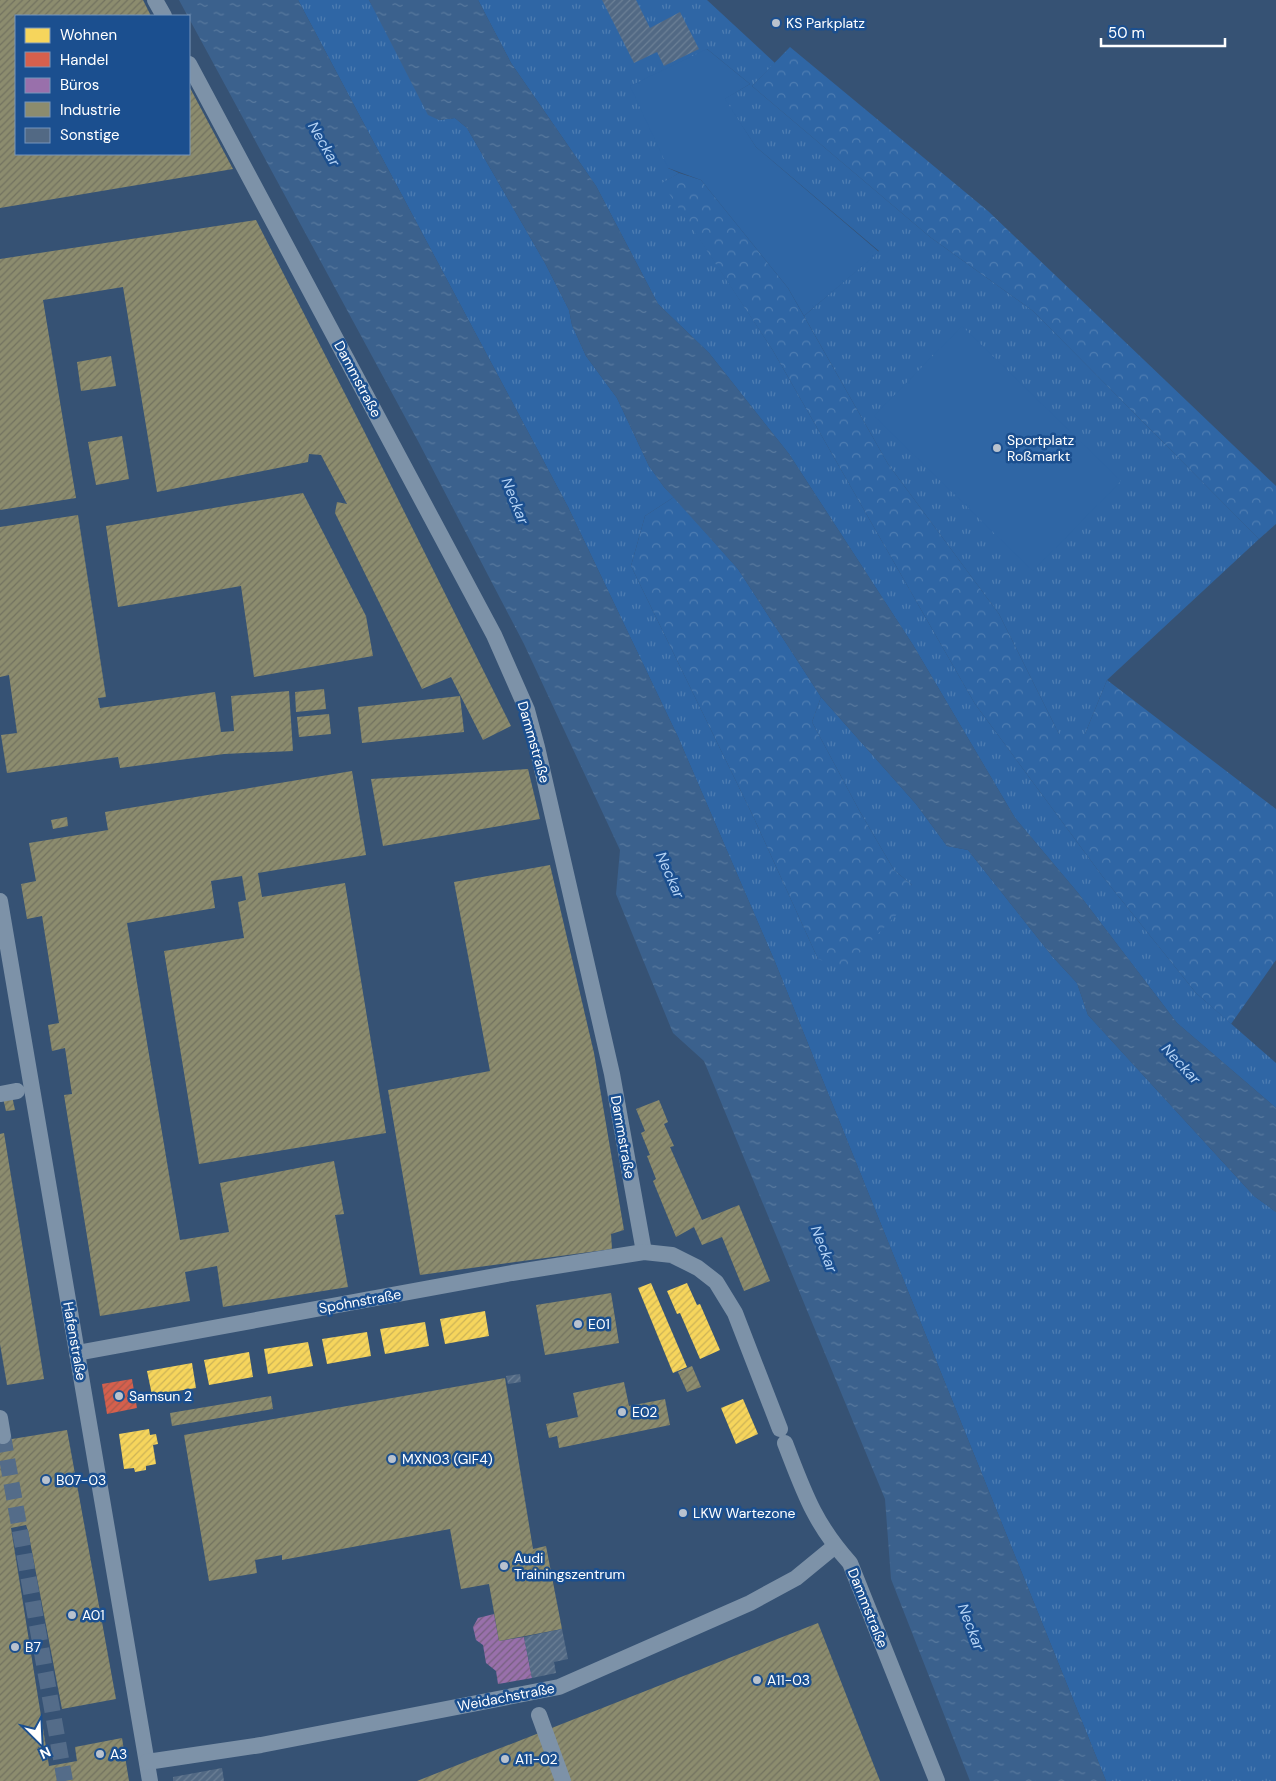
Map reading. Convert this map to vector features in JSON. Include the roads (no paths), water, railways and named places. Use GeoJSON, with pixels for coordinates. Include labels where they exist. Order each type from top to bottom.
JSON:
{"type":"FeatureCollection","features":[{"type":"Feature","properties":{"kind":"street"},"geometry":{"type":"LineString","coordinates":[[155,0],[163,15]]}},
{"type":"Feature","properties":{"kind":"street","name":"Dammstraße"},"geometry":{"type":"LineString","coordinates":[[190,66],[484,617],[527,710],[612,1074],[644,1252],[672,1255],[698,1268],[716,1282],[735,1314],[813,1514],[835,1546],[850,1563],[937,1781]]}},
{"type":"Feature","properties":{"kind":"street","name":"Hafenstraße"},"geometry":{"type":"LineString","coordinates":[[0,901],[150,1781]]}},
{"type":"Feature","properties":{"kind":"street"},"geometry":{"type":"LineString","coordinates":[[0,1094],[17,1091]]}},
{"type":"Feature","properties":{"kind":"street","name":"Spohnstraße"},"geometry":{"type":"LineString","coordinates":[[77,1352],[644,1252]]}},
{"type":"Feature","properties":{"kind":"street"},"geometry":{"type":"LineString","coordinates":[[0,1418],[3,1436]]}},
{"type":"Feature","properties":{"kind":"street","name":"Weidachstraße"},"geometry":{"type":"LineString","coordinates":[[147,1762],[261,1745],[559,1687],[750,1603],[796,1578],[835,1546]]}},
{"type":"Feature","properties":{"kind":"street"},"geometry":{"type":"LineString","coordinates":[[539,1715],[564,1781]]}},
{"type":"Feature","properties":{"kind":"water","name":"Neckar"},"geometry":{"type":"Polygon","coordinates":[[[179,0],[298,0],[568,507],[678,737],[775,962],[1106,1781],[970,1781],[891,1579],[885,1499],[704,1061],[673,1033],[616,894],[620,850],[524,644],[418,441],[190,20],[190,15],[187,15],[179,0]]]}},
{"type":"Feature","properties":{"kind":"water","name":"Neckar"},"geometry":{"type":"Polygon","coordinates":[[[369,0],[478,0],[511,63],[596,186],[658,304],[709,353],[789,454],[913,645],[1015,818],[1078,893],[1177,1023],[1276,1108],[1276,1212],[1254,1196],[1088,1015],[1077,983],[1052,956],[968,850],[947,846],[916,804],[821,697],[738,569],[664,487],[649,466],[617,398],[586,356],[572,325],[569,310],[545,263],[467,128],[455,118],[439,120],[428,115],[369,0]]]}},
{"type":"Feature","properties":{"kind":"tunnel"},"geometry":{"type":"LineString","coordinates":[[3,1436],[65,1781]]}},
{"type":"Feature","properties":{"kind":"place","name":"KS Parkplatz"},"geometry":{"type":"Point","coordinates":[776,23]}},
{"type":"Feature","properties":{"kind":"place","name":"Sportplatz Roßmarkt"},"geometry":{"type":"Point","coordinates":[997,448]}},
{"type":"Feature","properties":{"kind":"place","name":"E01"},"geometry":{"type":"Point","coordinates":[578,1324]}},
{"type":"Feature","properties":{"kind":"place","name":"Samsun 2"},"geometry":{"type":"Point","coordinates":[119,1396]}},
{"type":"Feature","properties":{"kind":"place","name":"E02"},"geometry":{"type":"Point","coordinates":[622,1412]}},
{"type":"Feature","properties":{"kind":"place","name":"MXN03 (GIF4)"},"geometry":{"type":"Point","coordinates":[392,1459]}},
{"type":"Feature","properties":{"kind":"place","name":"B07-03"},"geometry":{"type":"Point","coordinates":[46,1480]}},
{"type":"Feature","properties":{"kind":"place","name":"LKW Wartezone"},"geometry":{"type":"Point","coordinates":[683,1513]}},
{"type":"Feature","properties":{"kind":"place","name":"Audi Trainingszentrum"},"geometry":{"type":"Point","coordinates":[504,1566]}},
{"type":"Feature","properties":{"kind":"place","name":"A01"},"geometry":{"type":"Point","coordinates":[72,1615]}},
{"type":"Feature","properties":{"kind":"place","name":"B7"},"geometry":{"type":"Point","coordinates":[15,1647]}},
{"type":"Feature","properties":{"kind":"place","name":"A11-03"},"geometry":{"type":"Point","coordinates":[757,1680]}},
{"type":"Feature","properties":{"kind":"place","name":"A3"},"geometry":{"type":"Point","coordinates":[100,1754]}},
{"type":"Feature","properties":{"kind":"place","name":"A11-02"},"geometry":{"type":"Point","coordinates":[505,1759]}}]}
